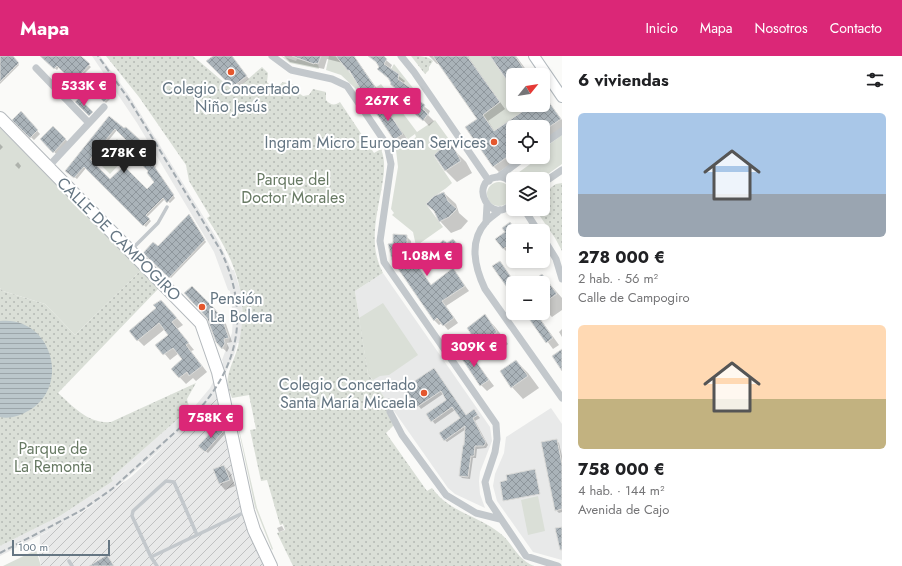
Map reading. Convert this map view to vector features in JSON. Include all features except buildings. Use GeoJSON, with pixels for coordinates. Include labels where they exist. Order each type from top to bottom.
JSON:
{"type":"FeatureCollection","features":[{"type":"Feature","properties":{"kind":"highway","name":"CALLE DE CAMPOGIRO"},"geometry":{"type":"LineString","coordinates":[[0,118],[48,167],[134,248],[200,323],[218,372],[248,511],[254,530],[271,566]]}},
{"type":"Feature","properties":{"kind":"main road"},"geometry":{"type":"LineString","coordinates":[[534,56],[562,96]]}},
{"type":"Feature","properties":{"kind":"street"},"geometry":{"type":"LineString","coordinates":[[272,56],[291,70],[332,79],[347,86],[387,145],[391,164],[380,241],[384,262],[496,424],[497,439],[495,452],[485,482],[489,501],[526,556],[558,566]]}},
{"type":"Feature","properties":{"kind":"street"},"geometry":{"type":"LineString","coordinates":[[401,56],[414,72],[489,181]]}},
{"type":"Feature","properties":{"kind":"street"},"geometry":{"type":"LineString","coordinates":[[36,68],[89,123]]}},
{"type":"Feature","properties":{"kind":"street"},"geometry":{"type":"LineString","coordinates":[[48,167],[104,107]]}},
{"type":"Feature","properties":{"kind":"street"},"geometry":{"type":"LineString","coordinates":[[550,139],[562,131]]}},
{"type":"Feature","properties":{"kind":"street"},"geometry":{"type":"LineString","coordinates":[[486,222],[487,205],[483,193],[484,186],[489,181],[498,177],[516,164]]}},
{"type":"Feature","properties":{"kind":"street"},"geometry":{"type":"LineString","coordinates":[[550,178],[562,170]]}},
{"type":"Feature","properties":{"kind":"street"},"geometry":{"type":"LineString","coordinates":[[498,177],[506,179]]}},
{"type":"Feature","properties":{"kind":"street"},"geometry":{"type":"LineString","coordinates":[[487,205],[500,210]]}},
{"type":"Feature","properties":{"kind":"street"},"geometry":{"type":"LineString","coordinates":[[506,208],[500,210],[486,222],[477,238],[475,265],[485,289],[562,398]]}},
{"type":"Feature","properties":{"kind":"street"},"geometry":{"type":"LineString","coordinates":[[550,249],[556,259],[562,279]]}},
{"type":"Feature","properties":{"kind":"street"},"geometry":{"type":"LineString","coordinates":[[389,402],[390,412],[402,435],[446,496],[476,513],[500,519]]}},
{"type":"Feature","properties":{"kind":"lane"},"geometry":{"type":"LineString","coordinates":[[134,248],[158,223],[167,207]]}},
{"type":"Feature","properties":{"kind":"lane"},"geometry":{"type":"LineString","coordinates":[[157,566],[151,557],[132,516],[133,511],[166,481],[174,482],[197,535]]}},
{"type":"Feature","properties":{"kind":"lane"},"geometry":{"type":"LineString","coordinates":[[151,557],[248,511]]}},
{"type":"Feature","properties":{"kind":"lane"},"geometry":{"type":"LineString","coordinates":[[69,561],[72,566]]}},
{"type":"Feature","properties":{"kind":"shaded area"},"geometry":{"type":"Polygon","coordinates":[[[92,56],[100,56],[129,95],[219,242],[232,270],[234,270],[241,293],[243,328],[240,343],[237,343],[234,355],[216,392],[197,416],[177,435],[106,496],[64,523],[0,556],[0,546],[60,516],[113,481],[111,478],[187,411],[190,412],[210,388],[223,362],[222,360],[232,333],[233,317],[230,291],[228,290],[214,252],[137,123],[92,56]]]}},
{"type":"Feature","properties":{"kind":"shaded area","name":"Colegio Concertado Santa María Micaela"},"geometry":{"type":"Polygon","coordinates":[[[383,273],[490,427],[492,441],[480,472],[479,481],[480,494],[485,508],[455,494],[448,488],[368,374],[355,291],[383,273]]]}},
{"type":"Feature","properties":{"kind":"shaded area"},"geometry":{"type":"Polygon","coordinates":[[[0,321],[18,322],[33,329],[43,341],[50,356],[52,372],[49,387],[41,401],[26,412],[17,416],[3,418],[0,417],[0,321]]]}},
{"type":"Feature","properties":{"kind":"shaded area"},"geometry":{"type":"Polygon","coordinates":[[[216,392],[234,481],[245,520],[264,566],[41,566],[39,554],[40,536],[86,510],[131,477],[197,416],[216,392]]]}},
{"type":"Feature","properties":{"kind":"shaded area"},"geometry":{"type":"Polygon","coordinates":[[[551,408],[562,424],[562,560],[533,552],[497,501],[493,486],[495,474],[504,453],[506,437],[551,408]]]}},
{"type":"Feature","properties":{"kind":"green space","name":"Parque del Doctor Morales"},"geometry":{"type":"Polygon","coordinates":[[[106,56],[193,56],[234,91],[262,67],[268,73],[267,82],[271,86],[278,86],[283,82],[296,85],[297,92],[303,96],[309,95],[313,89],[326,92],[326,100],[333,104],[340,102],[374,153],[381,149],[384,158],[384,172],[376,219],[375,241],[378,262],[383,273],[355,291],[368,374],[387,401],[394,425],[386,433],[427,491],[432,488],[447,503],[501,534],[524,560],[534,566],[293,566],[277,533],[285,530],[283,524],[280,525],[267,480],[261,481],[250,430],[256,429],[249,395],[232,398],[228,385],[229,373],[238,346],[242,325],[241,292],[237,277],[225,247],[207,218],[210,216],[189,181],[186,165],[139,97],[106,56]]]}},
{"type":"Feature","properties":{"kind":"green space"},"geometry":{"type":"Polygon","coordinates":[[[281,56],[296,61],[297,59],[318,64],[319,69],[290,63],[281,56]]]}},
{"type":"Feature","properties":{"kind":"green space"},"geometry":{"type":"Polygon","coordinates":[[[329,56],[339,57],[361,89],[356,89],[341,75],[326,70],[329,56]]]}},
{"type":"Feature","properties":{"kind":"green space"},"geometry":{"type":"Polygon","coordinates":[[[411,56],[426,57],[433,61],[429,67],[429,70],[425,74],[411,56]]]}},
{"type":"Feature","properties":{"kind":"green space"},"geometry":{"type":"Polygon","coordinates":[[[467,56],[490,56],[506,79],[506,112],[521,113],[517,120],[506,120],[506,128],[494,131],[483,115],[500,102],[467,56]]]}},
{"type":"Feature","properties":{"kind":"green space"},"geometry":{"type":"Polygon","coordinates":[[[394,64],[413,88],[412,89],[398,79],[399,74],[391,69],[394,64]]]}},
{"type":"Feature","properties":{"kind":"green space"},"geometry":{"type":"Polygon","coordinates":[[[381,84],[417,132],[435,120],[451,142],[434,156],[452,183],[426,204],[443,227],[416,246],[413,232],[392,215],[394,213],[391,209],[398,167],[396,150],[416,137],[415,134],[408,139],[403,134],[380,98],[378,97],[369,104],[372,99],[368,93],[381,84]]]}},
{"type":"Feature","properties":{"kind":"green space"},"geometry":{"type":"Polygon","coordinates":[[[0,128],[141,270],[75,335],[45,304],[3,291],[0,288],[0,128]]]}},
{"type":"Feature","properties":{"kind":"green space"},"geometry":{"type":"Polygon","coordinates":[[[562,135],[562,164],[550,173],[519,172],[530,164],[550,164],[550,144],[562,135]]]}},
{"type":"Feature","properties":{"kind":"green space"},"geometry":{"type":"Polygon","coordinates":[[[117,139],[130,153],[110,174],[100,164],[102,159],[99,156],[117,139]]]}},
{"type":"Feature","properties":{"kind":"green space"},"geometry":{"type":"Polygon","coordinates":[[[494,183],[504,183],[506,185],[506,203],[499,206],[494,205],[488,199],[488,189],[494,183]]]}},
{"type":"Feature","properties":{"kind":"green space"},"geometry":{"type":"Polygon","coordinates":[[[562,183],[562,251],[550,231],[550,224],[545,224],[540,216],[550,216],[550,188],[556,184],[562,183]]]}},
{"type":"Feature","properties":{"kind":"green space","name":"Parque de La Remonta"},"geometry":{"type":"Polygon","coordinates":[[[141,270],[159,288],[58,393],[82,414],[95,420],[111,422],[196,383],[187,399],[190,410],[111,478],[113,481],[60,516],[0,546],[0,288],[3,291],[45,304],[75,335],[141,270]]]}},
{"type":"Feature","properties":{"kind":"green space"},"geometry":{"type":"Polygon","coordinates":[[[383,303],[418,355],[389,375],[380,376],[373,380],[368,374],[359,318],[383,303]]]}},
{"type":"Feature","properties":{"kind":"green space"},"geometry":{"type":"Polygon","coordinates":[[[232,398],[257,508],[273,549],[272,550],[255,507],[232,398]]]}},
{"type":"Feature","properties":{"kind":"green space"},"geometry":{"type":"Polygon","coordinates":[[[538,496],[545,531],[528,535],[521,500],[538,496]]]}},
{"type":"Feature","properties":{"kind":"green space"},"geometry":{"type":"Polygon","coordinates":[[[36,550],[41,566],[3,566],[36,550]]]}},
{"type":"Feature","properties":{"kind":"railway"},"geometry":{"type":"LineString","coordinates":[[0,553],[82,510],[112,489],[193,416],[209,397],[221,378],[230,359],[236,338],[237,318],[235,296],[230,274],[221,251],[130,101],[98,56]]}},
{"type":"Feature","properties":{"kind":"place","name":"Colegio Concertado Niño Jesús"},"geometry":{"type":"Point","coordinates":[231,72]}},
{"type":"Feature","properties":{"kind":"place","name":"Ingram Micro European Services"},"geometry":{"type":"Point","coordinates":[494,142]}},
{"type":"Feature","properties":{"kind":"place","name":"Pensión La Bolera"},"geometry":{"type":"Point","coordinates":[202,307]}},
{"type":"Feature","properties":{"kind":"place","name":"Colegio Concertado Santa María Micaela"},"geometry":{"type":"Point","coordinates":[424,393]}}]}
